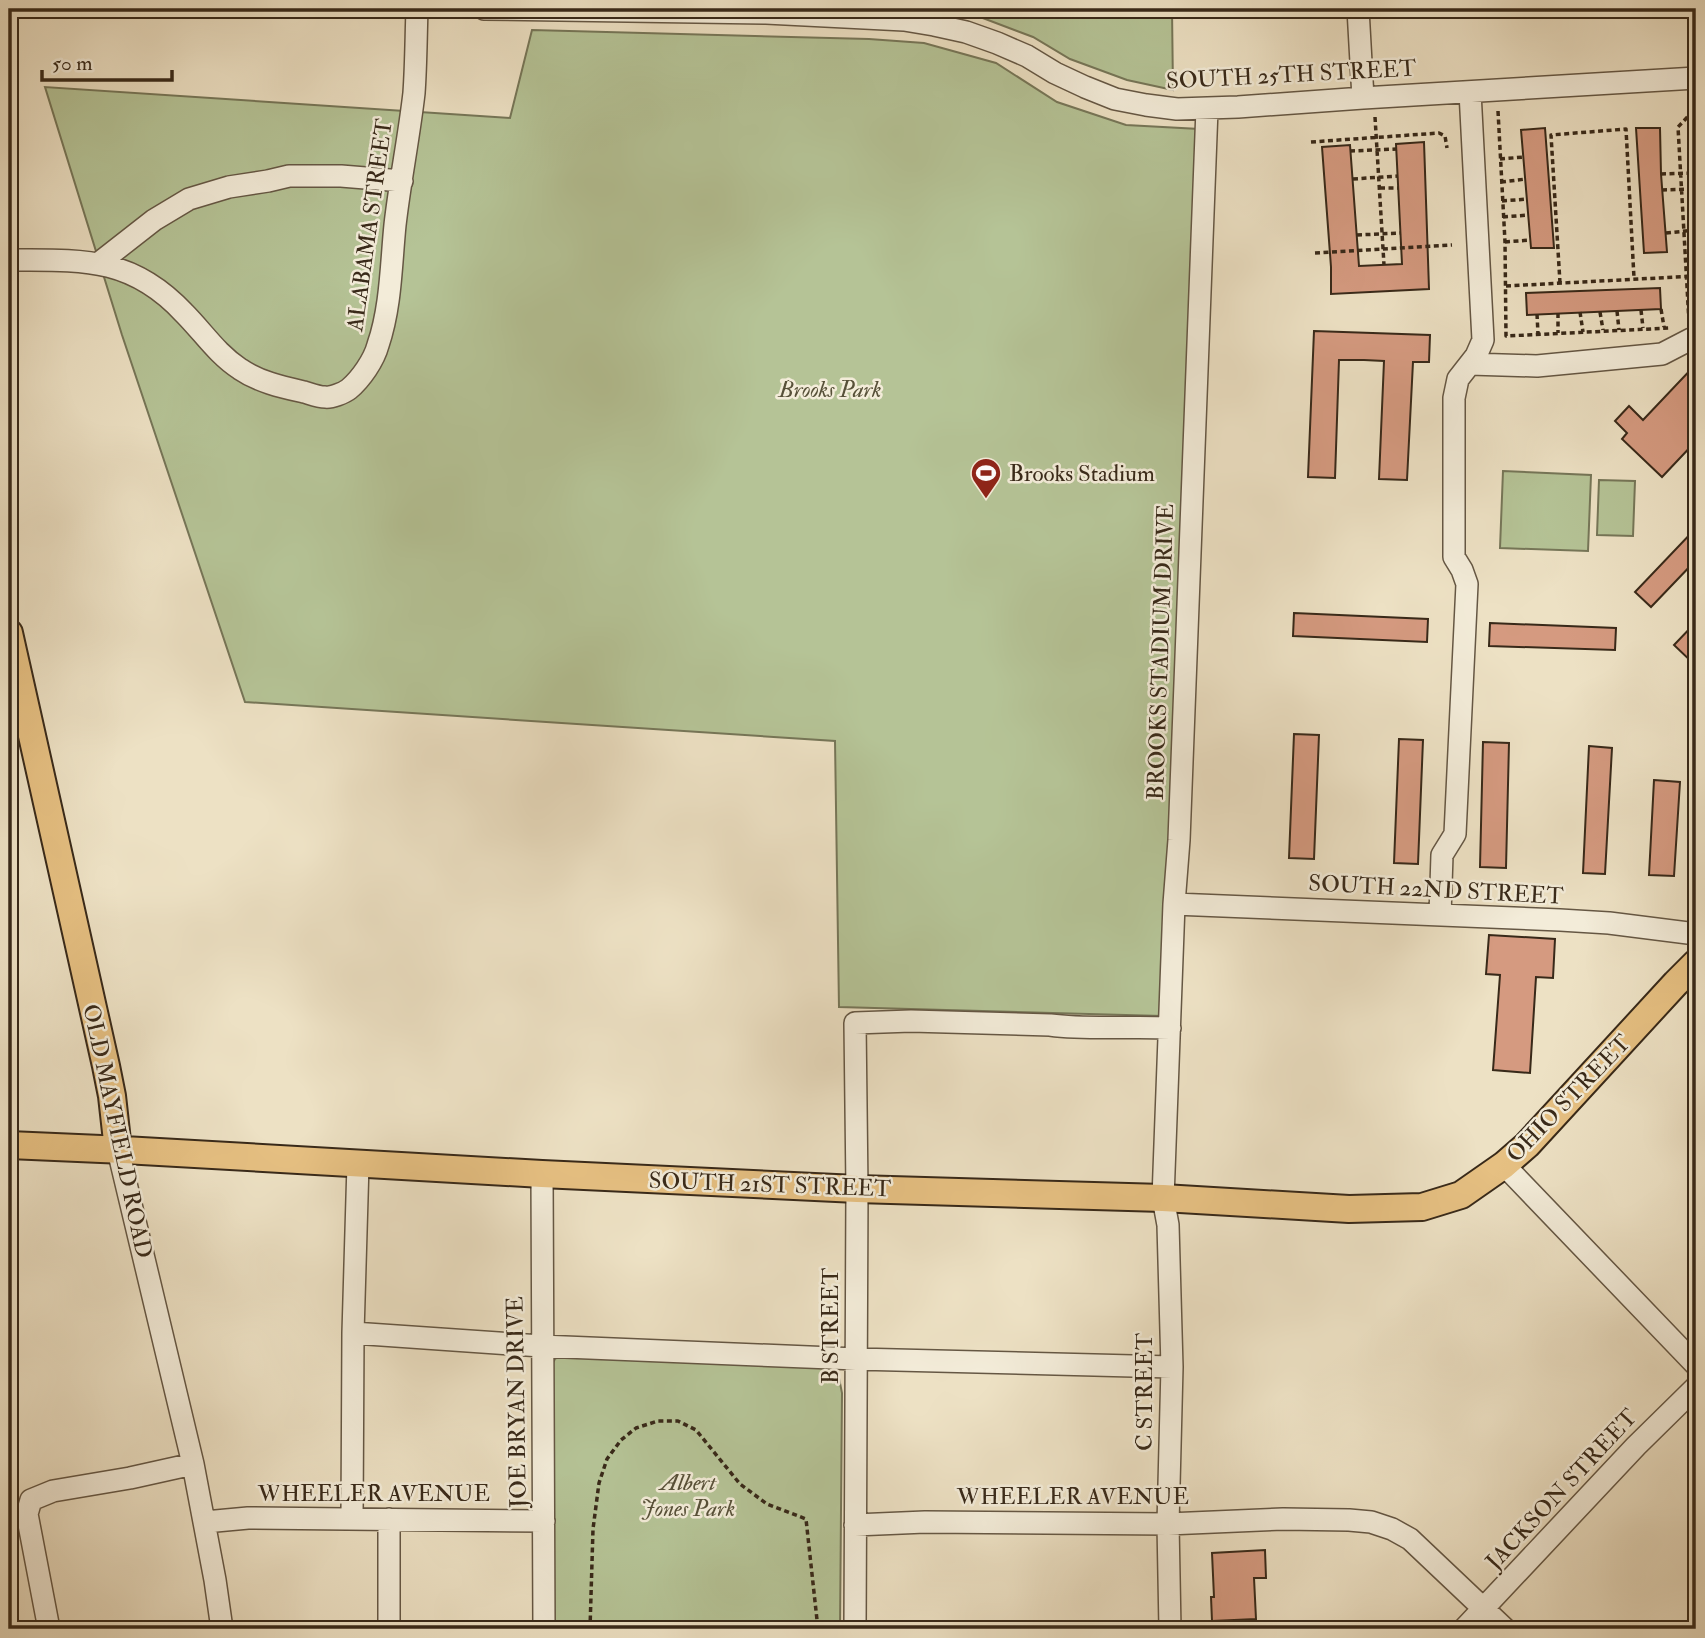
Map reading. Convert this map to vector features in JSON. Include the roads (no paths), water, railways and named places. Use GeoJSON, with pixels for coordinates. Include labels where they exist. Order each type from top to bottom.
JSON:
{"type":"FeatureCollection","features":[{"type":"Feature","properties":{"kind":"main road","name":"OLD MAYFIELD ROAD"},"geometry":{"type":"LineString","coordinates":[[9,633],[13,668],[106,1066],[118,1150]]}},
{"type":"Feature","properties":{"kind":"main road","name":"OHIO STREET"},"geometry":{"type":"LineString","coordinates":[[1422,1207],[1461,1195],[1527,1145],[1696,963]]}},
{"type":"Feature","properties":{"kind":"main road","name":"SOUTH 21ST STREET"},"geometry":{"type":"LineString","coordinates":[[9,1145],[857,1189],[1163,1198],[1349,1209],[1422,1207]]}},
{"type":"Feature","properties":{"kind":"street","name":"ALABAMA STREET"},"geometry":{"type":"LineString","coordinates":[[9,260],[99,263],[132,273],[163,292],[223,357],[258,379],[327,398],[348,390],[370,363],[383,330],[414,93],[417,9]]}},
{"type":"Feature","properties":{"kind":"street","name":"SOUTH 25TH STREET"},"geometry":{"type":"LineString","coordinates":[[484,9],[766,13],[904,20],[966,32],[1027,56],[1055,73],[1115,99],[1166,108],[1207,109],[1696,78]]}},
{"type":"Feature","properties":{"kind":"street"},"geometry":{"type":"LineString","coordinates":[[1358,9],[1363,98]]}},
{"type":"Feature","properties":{"kind":"street"},"geometry":{"type":"LineString","coordinates":[[1440,915],[1442,855],[1455,834],[1467,583],[1454,557],[1454,398],[1458,379],[1476,356],[1483,340],[1469,92]]}},
{"type":"Feature","properties":{"kind":"street","name":"BROOKS STADIUM DRIVE"},"geometry":{"type":"LineString","coordinates":[[1163,1198],[1207,109]]}},
{"type":"Feature","properties":{"kind":"street"},"geometry":{"type":"LineString","coordinates":[[99,263],[154,220],[189,199],[229,187],[289,176],[341,176],[402,181]]}},
{"type":"Feature","properties":{"kind":"street"},"geometry":{"type":"LineString","coordinates":[[1470,364],[1537,366],[1662,354],[1691,339],[1693,334]]}},
{"type":"Feature","properties":{"kind":"street","name":"SOUTH 22ND STREET"},"geometry":{"type":"LineString","coordinates":[[1174,904],[1609,923],[1696,934]]}},
{"type":"Feature","properties":{"kind":"street","name":"B STREET"},"geometry":{"type":"LineString","coordinates":[[855,1629],[855,1023],[911,1021],[1170,1028]]}},
{"type":"Feature","properties":{"kind":"street","name":"OLD MAYFIELD ROAD"},"geometry":{"type":"LineString","coordinates":[[118,1150],[194,1464],[222,1629]]}},
{"type":"Feature","properties":{"kind":"street"},"geometry":{"type":"LineString","coordinates":[[352,1519],[353,1333],[358,1164]]}},
{"type":"Feature","properties":{"kind":"street"},"geometry":{"type":"LineString","coordinates":[[1504,1165],[1696,1365]]}},
{"type":"Feature","properties":{"kind":"street","name":"JOE BRYAN DRIVE"},"geometry":{"type":"LineString","coordinates":[[542,1174],[544,1629]]}},
{"type":"Feature","properties":{"kind":"street","name":"C STREET"},"geometry":{"type":"LineString","coordinates":[[1163,1198],[1168,1225],[1172,1367],[1168,1524],[1170,1629]]}},
{"type":"Feature","properties":{"kind":"street"},"geometry":{"type":"LineString","coordinates":[[353,1333],[541,1346],[856,1359],[1172,1367]]}},
{"type":"Feature","properties":{"kind":"street","name":"JACKSON STREET"},"geometry":{"type":"LineString","coordinates":[[1464,1629],[1636,1446],[1696,1387]]}},
{"type":"Feature","properties":{"kind":"street"},"geometry":{"type":"LineString","coordinates":[[48,1629],[27,1514],[31,1500],[53,1491],[194,1464]]}},
{"type":"Feature","properties":{"kind":"street","name":"WHEELER AVENUE"},"geometry":{"type":"LineString","coordinates":[[205,1522],[248,1518],[544,1521]]}},
{"type":"Feature","properties":{"kind":"street"},"geometry":{"type":"LineString","coordinates":[[389,1519],[389,1629]]}},
{"type":"Feature","properties":{"kind":"street","name":"WHEELER AVENUE"},"geometry":{"type":"LineString","coordinates":[[855,1525],[925,1522],[1168,1524],[1291,1519],[1371,1522],[1410,1539],[1505,1629]]}},
{"type":"Feature","properties":{"kind":"place","name":"Brooks Stadium"},"geometry":{"type":"Point","coordinates":[986,500]}},
{"type":"Feature","properties":{"kind":"park label","name":"Brooks Park"},"geometry":{"type":"Point","coordinates":[830,389]}},
{"type":"Feature","properties":{"kind":"park label","name":"Albert Jones Park"},"geometry":{"type":"Point","coordinates":[688,1495]}}]}
